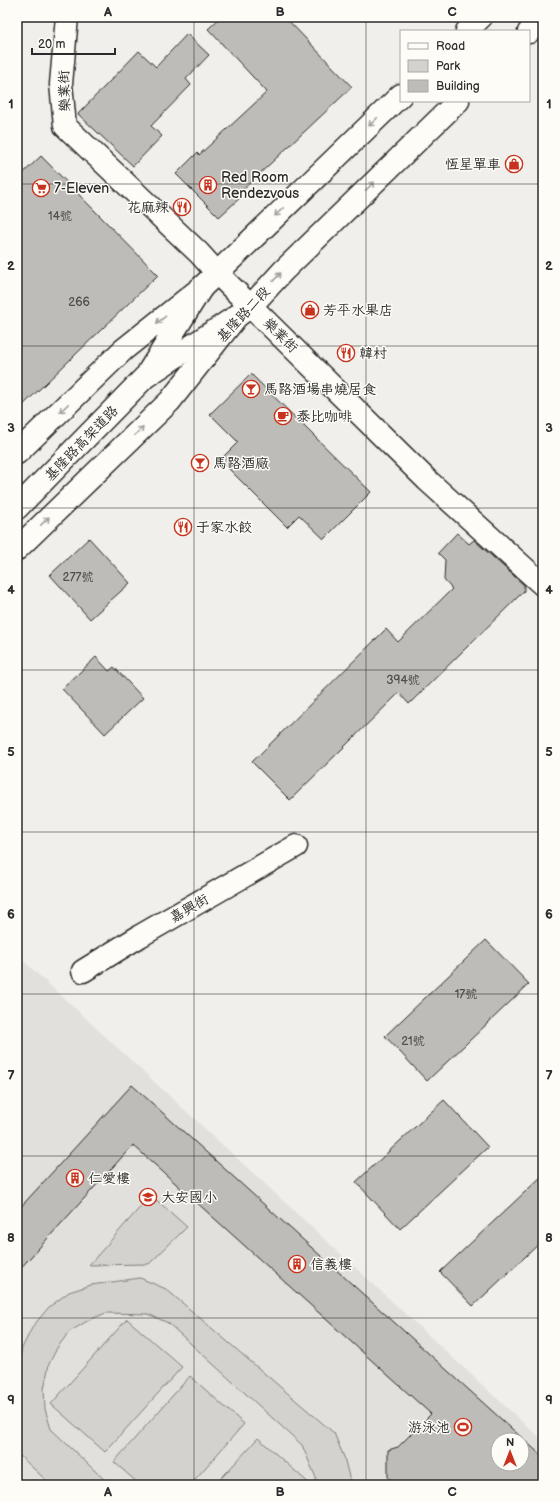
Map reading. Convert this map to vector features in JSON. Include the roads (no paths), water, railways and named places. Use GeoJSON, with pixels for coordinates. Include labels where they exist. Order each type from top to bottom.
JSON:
{"type":"FeatureCollection","features":[{"type":"Feature","properties":{"kind":"main road","name":"樂業街"},"geometry":{"type":"LineString","coordinates":[[67,17],[61,84],[65,126],[199,252],[210,280],[543,585]]}},
{"type":"Feature","properties":{"kind":"main road"},"geometry":{"type":"LineString","coordinates":[[468,30],[482,17]]}},
{"type":"Feature","properties":{"kind":"main road"},"geometry":{"type":"LineString","coordinates":[[530,31],[543,18]]}},
{"type":"Feature","properties":{"kind":"main road"},"geometry":{"type":"LineString","coordinates":[[17,453],[123,350],[210,280],[400,95]]}},
{"type":"Feature","properties":{"kind":"main road","name":"基隆路二段"},"geometry":{"type":"LineString","coordinates":[[17,549],[170,401],[244,311],[282,271],[457,102]]}},
{"type":"Feature","properties":{"kind":"main road","name":"基隆路高架道路"},"geometry":{"type":"LineString","coordinates":[[17,508],[145,377],[210,280]]}},
{"type":"Feature","properties":{"kind":"main road","name":"基隆路高架道路"},"geometry":{"type":"LineString","coordinates":[[145,377],[244,311]]}},
{"type":"Feature","properties":{"kind":"main road","name":"嘉興街"},"geometry":{"type":"LineString","coordinates":[[83,971],[140,936],[296,846]]}},
{"type":"Feature","properties":{"kind":"place","name":"恆星單車"},"geometry":{"type":"Point","coordinates":[514,164]}},
{"type":"Feature","properties":{"kind":"place","name":"Red Room Rendezvous"},"geometry":{"type":"Point","coordinates":[208,185]}},
{"type":"Feature","properties":{"kind":"place","name":"7-Eleven"},"geometry":{"type":"Point","coordinates":[41,188]}},
{"type":"Feature","properties":{"kind":"place","name":"花麻辣"},"geometry":{"type":"Point","coordinates":[182,207]}},
{"type":"Feature","properties":{"kind":"place","name":"芳平水果店"},"geometry":{"type":"Point","coordinates":[310,310]}},
{"type":"Feature","properties":{"kind":"place","name":"韓村"},"geometry":{"type":"Point","coordinates":[346,353]}},
{"type":"Feature","properties":{"kind":"place","name":"馬路酒場串燒居食"},"geometry":{"type":"Point","coordinates":[251,389]}},
{"type":"Feature","properties":{"kind":"place","name":"泰比咖啡"},"geometry":{"type":"Point","coordinates":[283,416]}},
{"type":"Feature","properties":{"kind":"place","name":"馬路酒廠"},"geometry":{"type":"Point","coordinates":[200,463]}},
{"type":"Feature","properties":{"kind":"place","name":"于家水餃"},"geometry":{"type":"Point","coordinates":[183,527]}},
{"type":"Feature","properties":{"kind":"place","name":"仁愛樓"},"geometry":{"type":"Point","coordinates":[75,1178]}},
{"type":"Feature","properties":{"kind":"place","name":"大安國小"},"geometry":{"type":"Point","coordinates":[148,1197]}},
{"type":"Feature","properties":{"kind":"place","name":"信義樓"},"geometry":{"type":"Point","coordinates":[297,1264]}},
{"type":"Feature","properties":{"kind":"place","name":"游泳池"},"geometry":{"type":"Point","coordinates":[463,1427]}}]}
